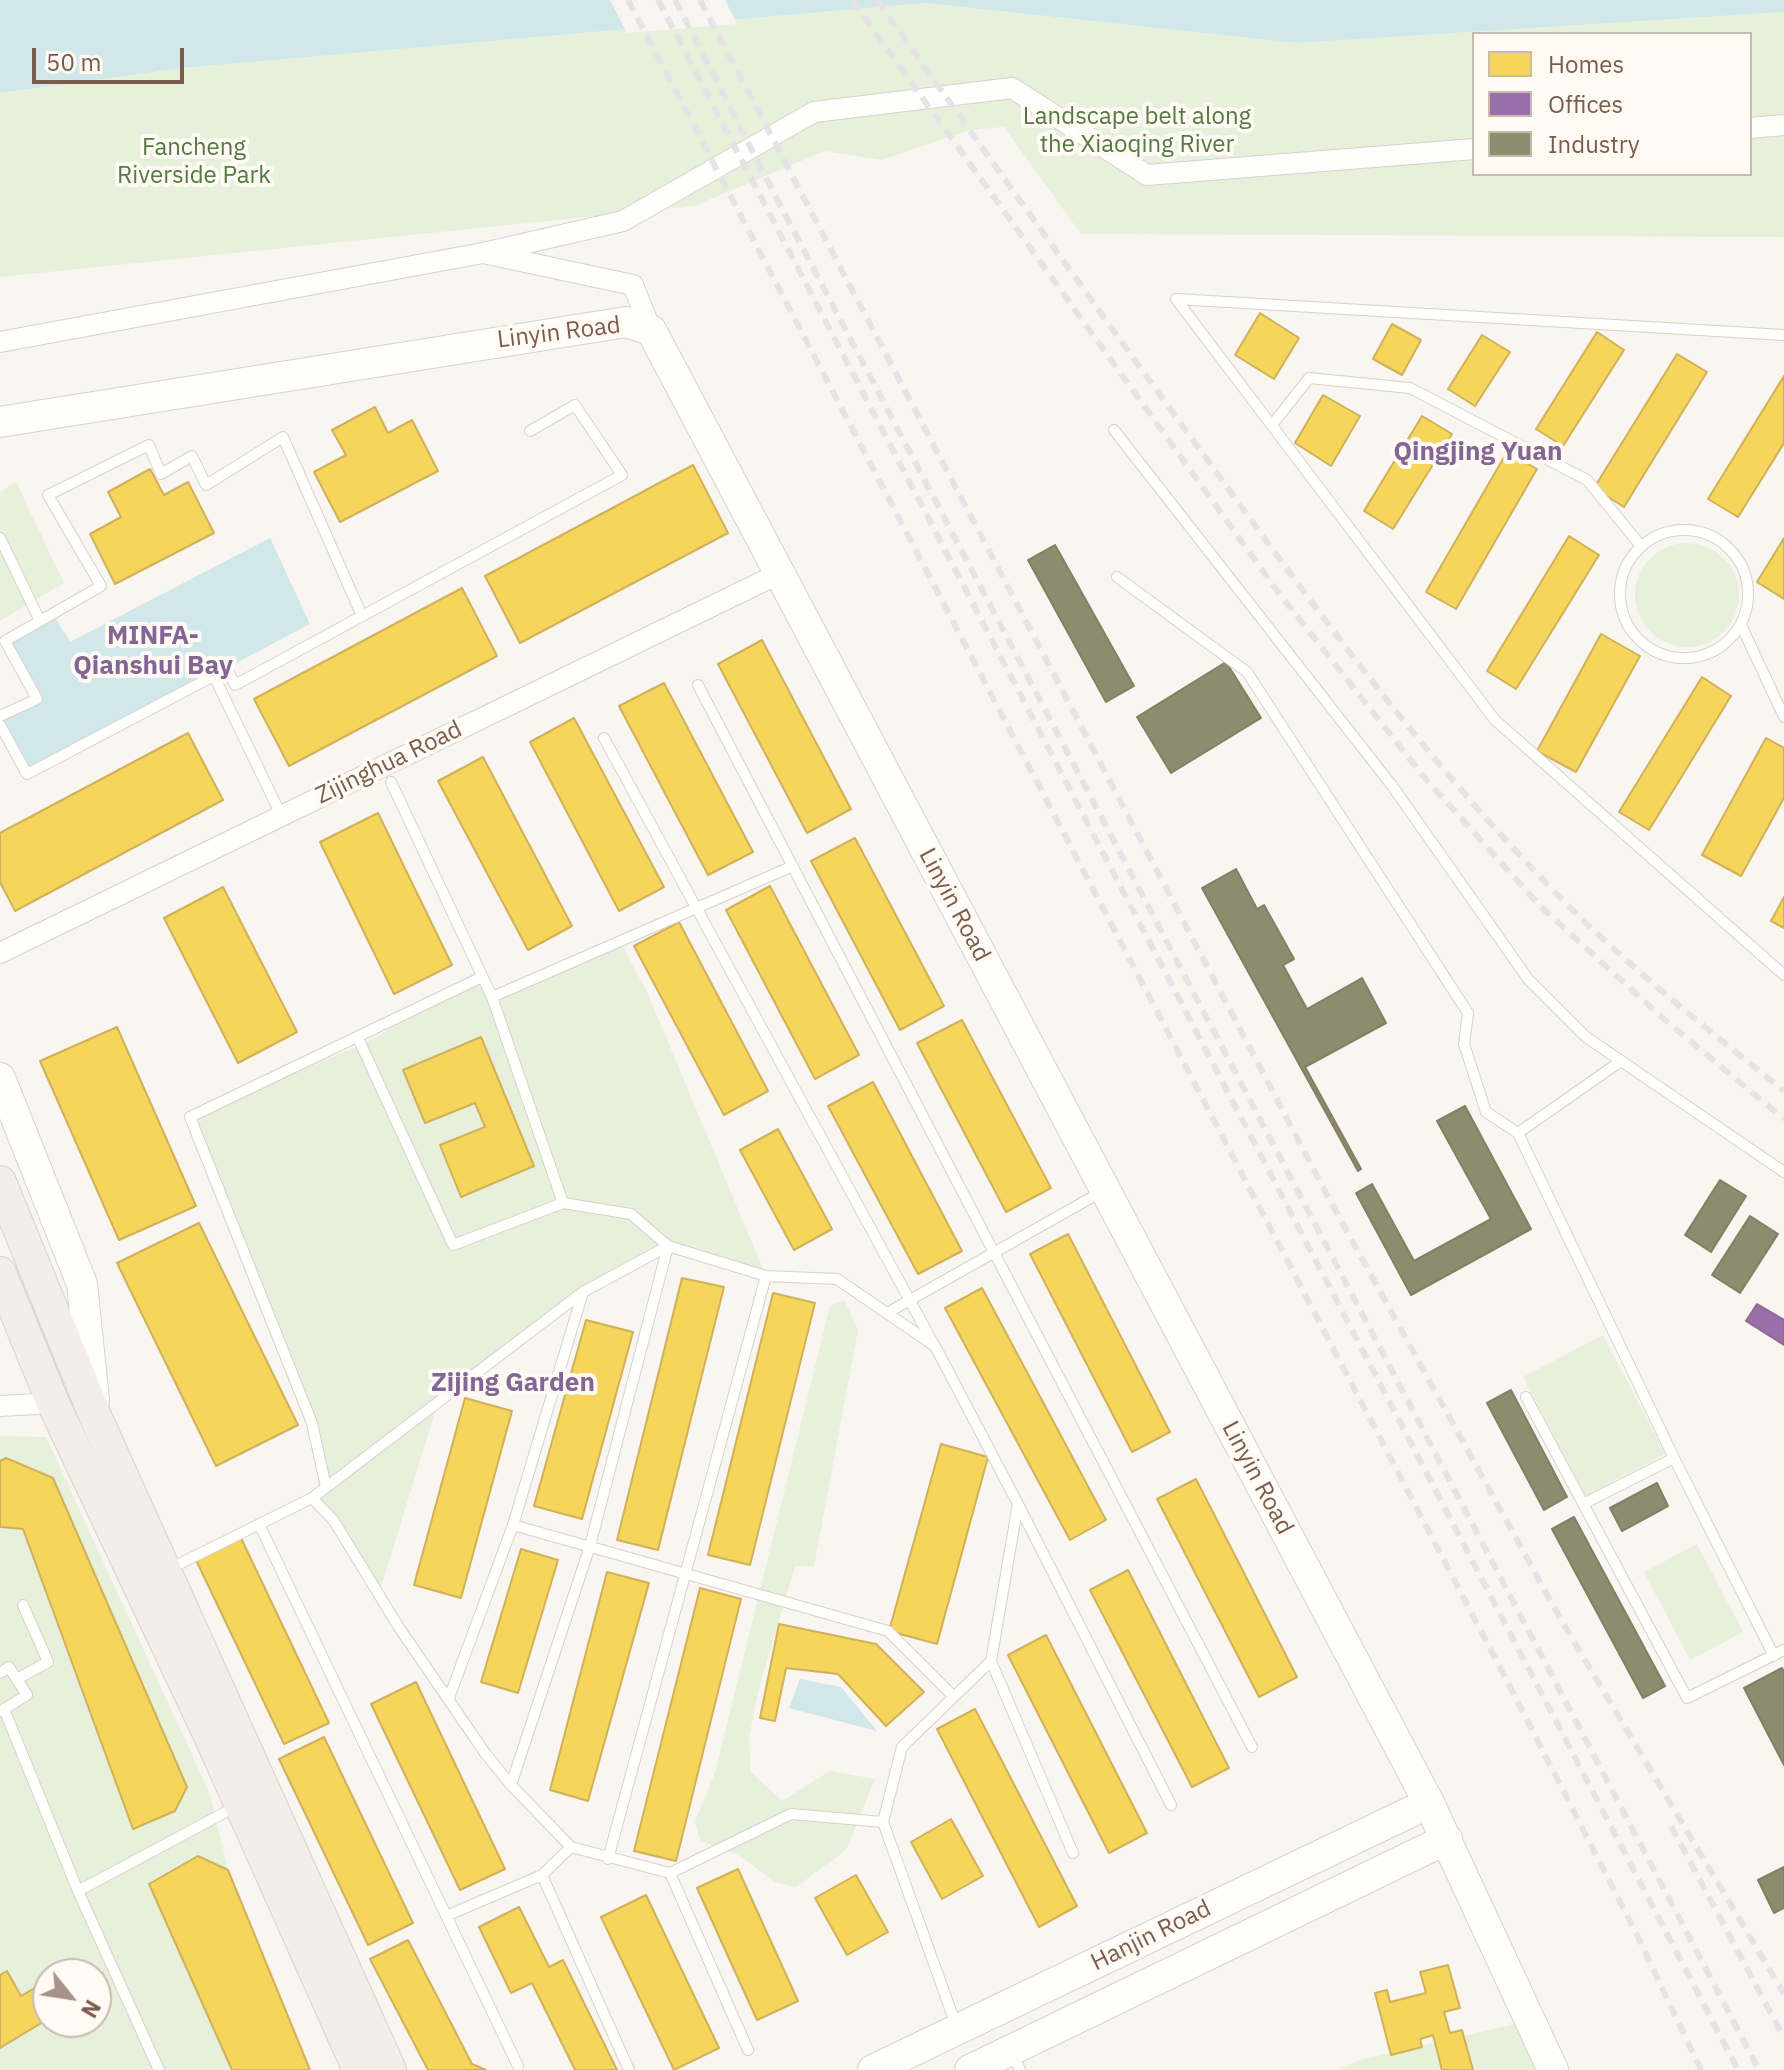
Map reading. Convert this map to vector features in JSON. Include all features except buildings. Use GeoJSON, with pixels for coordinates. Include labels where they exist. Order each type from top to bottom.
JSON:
{"type":"FeatureCollection","features":[{"type":"Feature","properties":{"kind":"main road"},"geometry":{"type":"LineString","coordinates":[[0,1182],[96,1418],[152,1578],[241,1804],[359,2070]]}},
{"type":"Feature","properties":{"kind":"main road"},"geometry":{"type":"LineString","coordinates":[[0,1273],[53,1403],[152,1578],[390,2070]]}},
{"type":"Feature","properties":{"kind":"street"},"geometry":{"type":"LineString","coordinates":[[0,342],[483,253],[623,221],[814,112],[1012,88],[1147,175],[1472,149]]}},
{"type":"Feature","properties":{"kind":"street"},"geometry":{"type":"LineString","coordinates":[[1752,128],[1784,125]]}},
{"type":"Feature","properties":{"kind":"street"},"geometry":{"type":"LineString","coordinates":[[483,253],[633,285],[651,330]]}},
{"type":"Feature","properties":{"kind":"street","name":"Linyin Road"},"geometry":{"type":"LineString","coordinates":[[0,422],[626,322],[651,330],[1429,1803],[1553,2070]]}},
{"type":"Feature","properties":{"kind":"street","name":"Zijinghua Road"},"geometry":{"type":"LineString","coordinates":[[0,953],[778,574]]}},
{"type":"Feature","properties":{"kind":"street"},"geometry":{"type":"LineString","coordinates":[[0,1078],[82,1284],[96,1418]]}},
{"type":"Feature","properties":{"kind":"street"},"geometry":{"type":"LineString","coordinates":[[0,1317],[53,1403],[0,1406]]}},
{"type":"Feature","properties":{"kind":"street","name":"Hanjin Road"},"geometry":{"type":"LineString","coordinates":[[873,2070],[1429,1803]]}},
{"type":"Feature","properties":{"kind":"street","name":"Hanjin Road"},"geometry":{"type":"LineString","coordinates":[[970,2070],[1016,2060],[1447,1839]]}},
{"type":"Feature","properties":{"kind":"lane"},"geometry":{"type":"LineString","coordinates":[[1784,335],[1176,299],[1495,720],[1784,975]]}},
{"type":"Feature","properties":{"kind":"lane"},"geometry":{"type":"LineString","coordinates":[[1272,425],[1309,378],[1410,388],[1587,480],[1641,546]]}},
{"type":"Feature","properties":{"kind":"lane"},"geometry":{"type":"LineString","coordinates":[[0,725],[27,774],[227,669],[235,685],[622,475],[575,405],[530,431]]}},
{"type":"Feature","properties":{"kind":"lane"},"geometry":{"type":"LineString","coordinates":[[1114,430],[1393,787],[1528,979],[1586,1037],[1784,1172]]}},
{"type":"Feature","properties":{"kind":"lane"},"geometry":{"type":"LineString","coordinates":[[0,716],[37,699],[5,641],[101,586],[48,495],[149,445],[161,474],[192,456],[206,485],[283,437],[362,616]]}},
{"type":"Feature","properties":{"kind":"lane"},"geometry":{"type":"LineString","coordinates":[[1682,529],[1705,533],[1724,543],[1739,560],[1747,581],[1748,604],[1741,625],[1729,641],[1712,653],[1692,659],[1672,658],[1653,652],[1637,639],[1625,622],[1620,603],[1620,582],[1627,563],[1641,546],[1660,534],[1682,529]]}},
{"type":"Feature","properties":{"kind":"lane"},"geometry":{"type":"LineString","coordinates":[[0,538],[40,621]]}},
{"type":"Feature","properties":{"kind":"lane"},"geometry":{"type":"LineString","coordinates":[[1117,577],[1247,672],[1468,1013],[1464,1044],[1486,1112],[1518,1133],[1674,1458],[1779,1653],[1687,1698],[1526,1397]]}},
{"type":"Feature","properties":{"kind":"lane"},"geometry":{"type":"LineString","coordinates":[[1741,625],[1784,717]]}},
{"type":"Feature","properties":{"kind":"lane"},"geometry":{"type":"LineString","coordinates":[[214,676],[281,815]]}},
{"type":"Feature","properties":{"kind":"lane"},"geometry":{"type":"LineString","coordinates":[[698,685],[1252,1747]]}},
{"type":"Feature","properties":{"kind":"lane"},"geometry":{"type":"LineString","coordinates":[[604,738],[935,1346],[1171,1805]]}},
{"type":"Feature","properties":{"kind":"lane"},"geometry":{"type":"LineString","coordinates":[[391,782],[492,997],[563,1203]]}},
{"type":"Feature","properties":{"kind":"lane"},"geometry":{"type":"LineString","coordinates":[[492,997],[793,866]]}},
{"type":"Feature","properties":{"kind":"lane"},"geometry":{"type":"LineString","coordinates":[[326,1487],[312,1423],[190,1117],[482,977]]}},
{"type":"Feature","properties":{"kind":"lane"},"geometry":{"type":"LineString","coordinates":[[358,1038],[453,1245],[563,1203],[631,1214],[668,1246],[766,1276],[837,1279],[935,1346]]}},
{"type":"Feature","properties":{"kind":"lane"},"geometry":{"type":"LineString","coordinates":[[1518,1133],[1621,1061]]}},
{"type":"Feature","properties":{"kind":"lane"},"geometry":{"type":"LineString","coordinates":[[887,1313],[1105,1191]]}},
{"type":"Feature","properties":{"kind":"lane"},"geometry":{"type":"LineString","coordinates":[[152,1578],[312,1498],[583,1292],[668,1246]]}},
{"type":"Feature","properties":{"kind":"lane"},"geometry":{"type":"LineString","coordinates":[[511,1785],[590,1546],[668,1246]]}},
{"type":"Feature","properties":{"kind":"lane"},"geometry":{"type":"LineString","coordinates":[[608,1859],[766,1276]]}},
{"type":"Feature","properties":{"kind":"lane"},"geometry":{"type":"LineString","coordinates":[[449,1698],[513,1525],[583,1292]]}},
{"type":"Feature","properties":{"kind":"lane"},"geometry":{"type":"LineString","coordinates":[[1583,1504],[1674,1458]]}},
{"type":"Feature","properties":{"kind":"lane"},"geometry":{"type":"LineString","coordinates":[[312,1498],[334,1521],[398,1626],[485,1753],[511,1785],[571,1847],[670,1873],[791,1814],[883,1822]]}},
{"type":"Feature","properties":{"kind":"lane"},"geometry":{"type":"LineString","coordinates":[[1018,1504],[991,1661],[1073,1853]]}},
{"type":"Feature","properties":{"kind":"lane"},"geometry":{"type":"LineString","coordinates":[[259,1524],[518,2066]]}},
{"type":"Feature","properties":{"kind":"lane"},"geometry":{"type":"LineString","coordinates":[[513,1525],[888,1631],[954,1697]]}},
{"type":"Feature","properties":{"kind":"lane"},"geometry":{"type":"LineString","coordinates":[[17,1679],[48,1662],[23,1605]]}},
{"type":"Feature","properties":{"kind":"lane"},"geometry":{"type":"LineString","coordinates":[[957,2029],[883,1822],[902,1747],[991,1661]]}},
{"type":"Feature","properties":{"kind":"lane"},"geometry":{"type":"LineString","coordinates":[[0,1673],[9,1667],[27,1695],[2,1710],[78,1891],[159,2070]]}},
{"type":"Feature","properties":{"kind":"lane"},"geometry":{"type":"LineString","coordinates":[[78,1891],[241,1804]]}},
{"type":"Feature","properties":{"kind":"lane"},"geometry":{"type":"LineString","coordinates":[[446,1916],[542,1875],[571,1847]]}},
{"type":"Feature","properties":{"kind":"lane"},"geometry":{"type":"LineString","coordinates":[[670,1873],[748,2050]]}},
{"type":"Feature","properties":{"kind":"lane"},"geometry":{"type":"LineString","coordinates":[[542,1875],[629,2070]]}},
{"type":"Feature","properties":{"kind":"green space"},"geometry":{"type":"Polygon","coordinates":[[[925,3],[1297,43],[1784,12],[1784,237],[1081,234],[1004,127],[969,130],[882,160],[825,151],[694,206],[0,277],[0,93],[183,68],[925,3]]]}},
{"type":"Feature","properties":{"kind":"green space"},"geometry":{"type":"Polygon","coordinates":[[[16,482],[64,583],[0,621],[0,492],[16,482]]]}},
{"type":"Feature","properties":{"kind":"green space"},"geometry":{"type":"Polygon","coordinates":[[[1687,543],[1707,547],[1724,558],[1735,575],[1739,595],[1735,615],[1724,632],[1707,643],[1687,647],[1667,643],[1650,632],[1639,615],[1635,595],[1639,575],[1650,558],[1667,547],[1687,543]]]}},
{"type":"Feature","properties":{"kind":"green space"},"geometry":{"type":"Polygon","coordinates":[[[620,942],[647,992],[766,1276],[668,1246],[583,1292],[438,1402],[379,1594],[312,1498],[324,1477],[312,1423],[190,1117],[361,1045],[482,977],[491,997],[620,942]]]}},
{"type":"Feature","properties":{"kind":"green space"},"geometry":{"type":"Polygon","coordinates":[[[844,1300],[858,1330],[814,1566],[795,1566],[759,1688],[749,1737],[751,1772],[782,1801],[830,1771],[875,1779],[846,1850],[796,1887],[775,1882],[740,1856],[700,1840],[695,1821],[715,1773],[830,1306],[844,1300]]]}},
{"type":"Feature","properties":{"kind":"green space"},"geometry":{"type":"Polygon","coordinates":[[[1603,1335],[1665,1454],[1586,1496],[1523,1377],[1603,1335]]]}},
{"type":"Feature","properties":{"kind":"green space"},"geometry":{"type":"Polygon","coordinates":[[[0,1436],[46,1437],[210,1794],[228,1870],[310,2070],[0,2070],[0,1436]]]}},
{"type":"Feature","properties":{"kind":"green space"},"geometry":{"type":"Polygon","coordinates":[[[1697,1544],[1743,1632],[1690,1660],[1644,1572],[1697,1544]]]}},
{"type":"Feature","properties":{"kind":"green space"},"geometry":{"type":"Polygon","coordinates":[[[1515,2024],[1536,2070],[1339,2070],[1360,2060],[1515,2024]]]}},
{"type":"Feature","properties":{"kind":"water"},"geometry":{"type":"Polygon","coordinates":[[[0,0],[1784,0],[1784,12],[1297,43],[925,3],[183,68],[0,93],[0,0]]]}},
{"type":"Feature","properties":{"kind":"water"},"geometry":{"type":"Polygon","coordinates":[[[270,538],[310,624],[27,774],[0,717],[37,699],[5,641],[53,614],[70,642],[270,538]]]}},
{"type":"Feature","properties":{"kind":"water"},"geometry":{"type":"Polygon","coordinates":[[[800,1679],[841,1687],[877,1731],[789,1708],[800,1679]]]}},
{"type":"Feature","properties":{"kind":"pier"},"geometry":{"type":"Polygon","coordinates":[[[610,0],[725,0],[737,24],[627,33],[610,0]]]}},
{"type":"Feature","properties":{"kind":"railway"},"geometry":{"type":"LineString","coordinates":[[628,0],[1505,1677],[1636,1933],[1701,2070]]}},
{"type":"Feature","properties":{"kind":"railway"},"geometry":{"type":"LineString","coordinates":[[658,0],[1738,2070]]}},
{"type":"Feature","properties":{"kind":"railway"},"geometry":{"type":"LineString","coordinates":[[675,0],[1759,2070]]}},
{"type":"Feature","properties":{"kind":"railway"},"geometry":{"type":"LineString","coordinates":[[700,0],[1327,1195],[1560,1618],[1784,1994]]}},
{"type":"Feature","properties":{"kind":"railway"},"geometry":{"type":"LineString","coordinates":[[852,0],[1278,592],[1424,777],[1541,907],[1665,1020],[1784,1119]]}},
{"type":"Feature","properties":{"kind":"railway"},"geometry":{"type":"LineString","coordinates":[[877,0],[1244,510],[1413,732],[1504,838],[1579,916],[1665,994],[1784,1091]]}},
{"type":"Feature","properties":{"kind":"railway"},"geometry":{"type":"LineString","coordinates":[[1671,1826],[1784,2038]]}},
{"type":"Feature","properties":{"kind":"district","name":"Qingjing Yuan"},"geometry":{"type":"Point","coordinates":[1478,452]}},
{"type":"Feature","properties":{"kind":"district","name":"MINFA- Qianshui Bay"},"geometry":{"type":"Point","coordinates":[153,651]}},
{"type":"Feature","properties":{"kind":"district","name":"Zijing Garden"},"geometry":{"type":"Point","coordinates":[513,1383]}},
{"type":"Feature","properties":{"kind":"park label","name":"Landscape belt along the Xiaoqing River"},"geometry":{"type":"Point","coordinates":[1137,131]}},
{"type":"Feature","properties":{"kind":"park label","name":"Fancheng Riverside Park"},"geometry":{"type":"Point","coordinates":[194,162]}}]}
